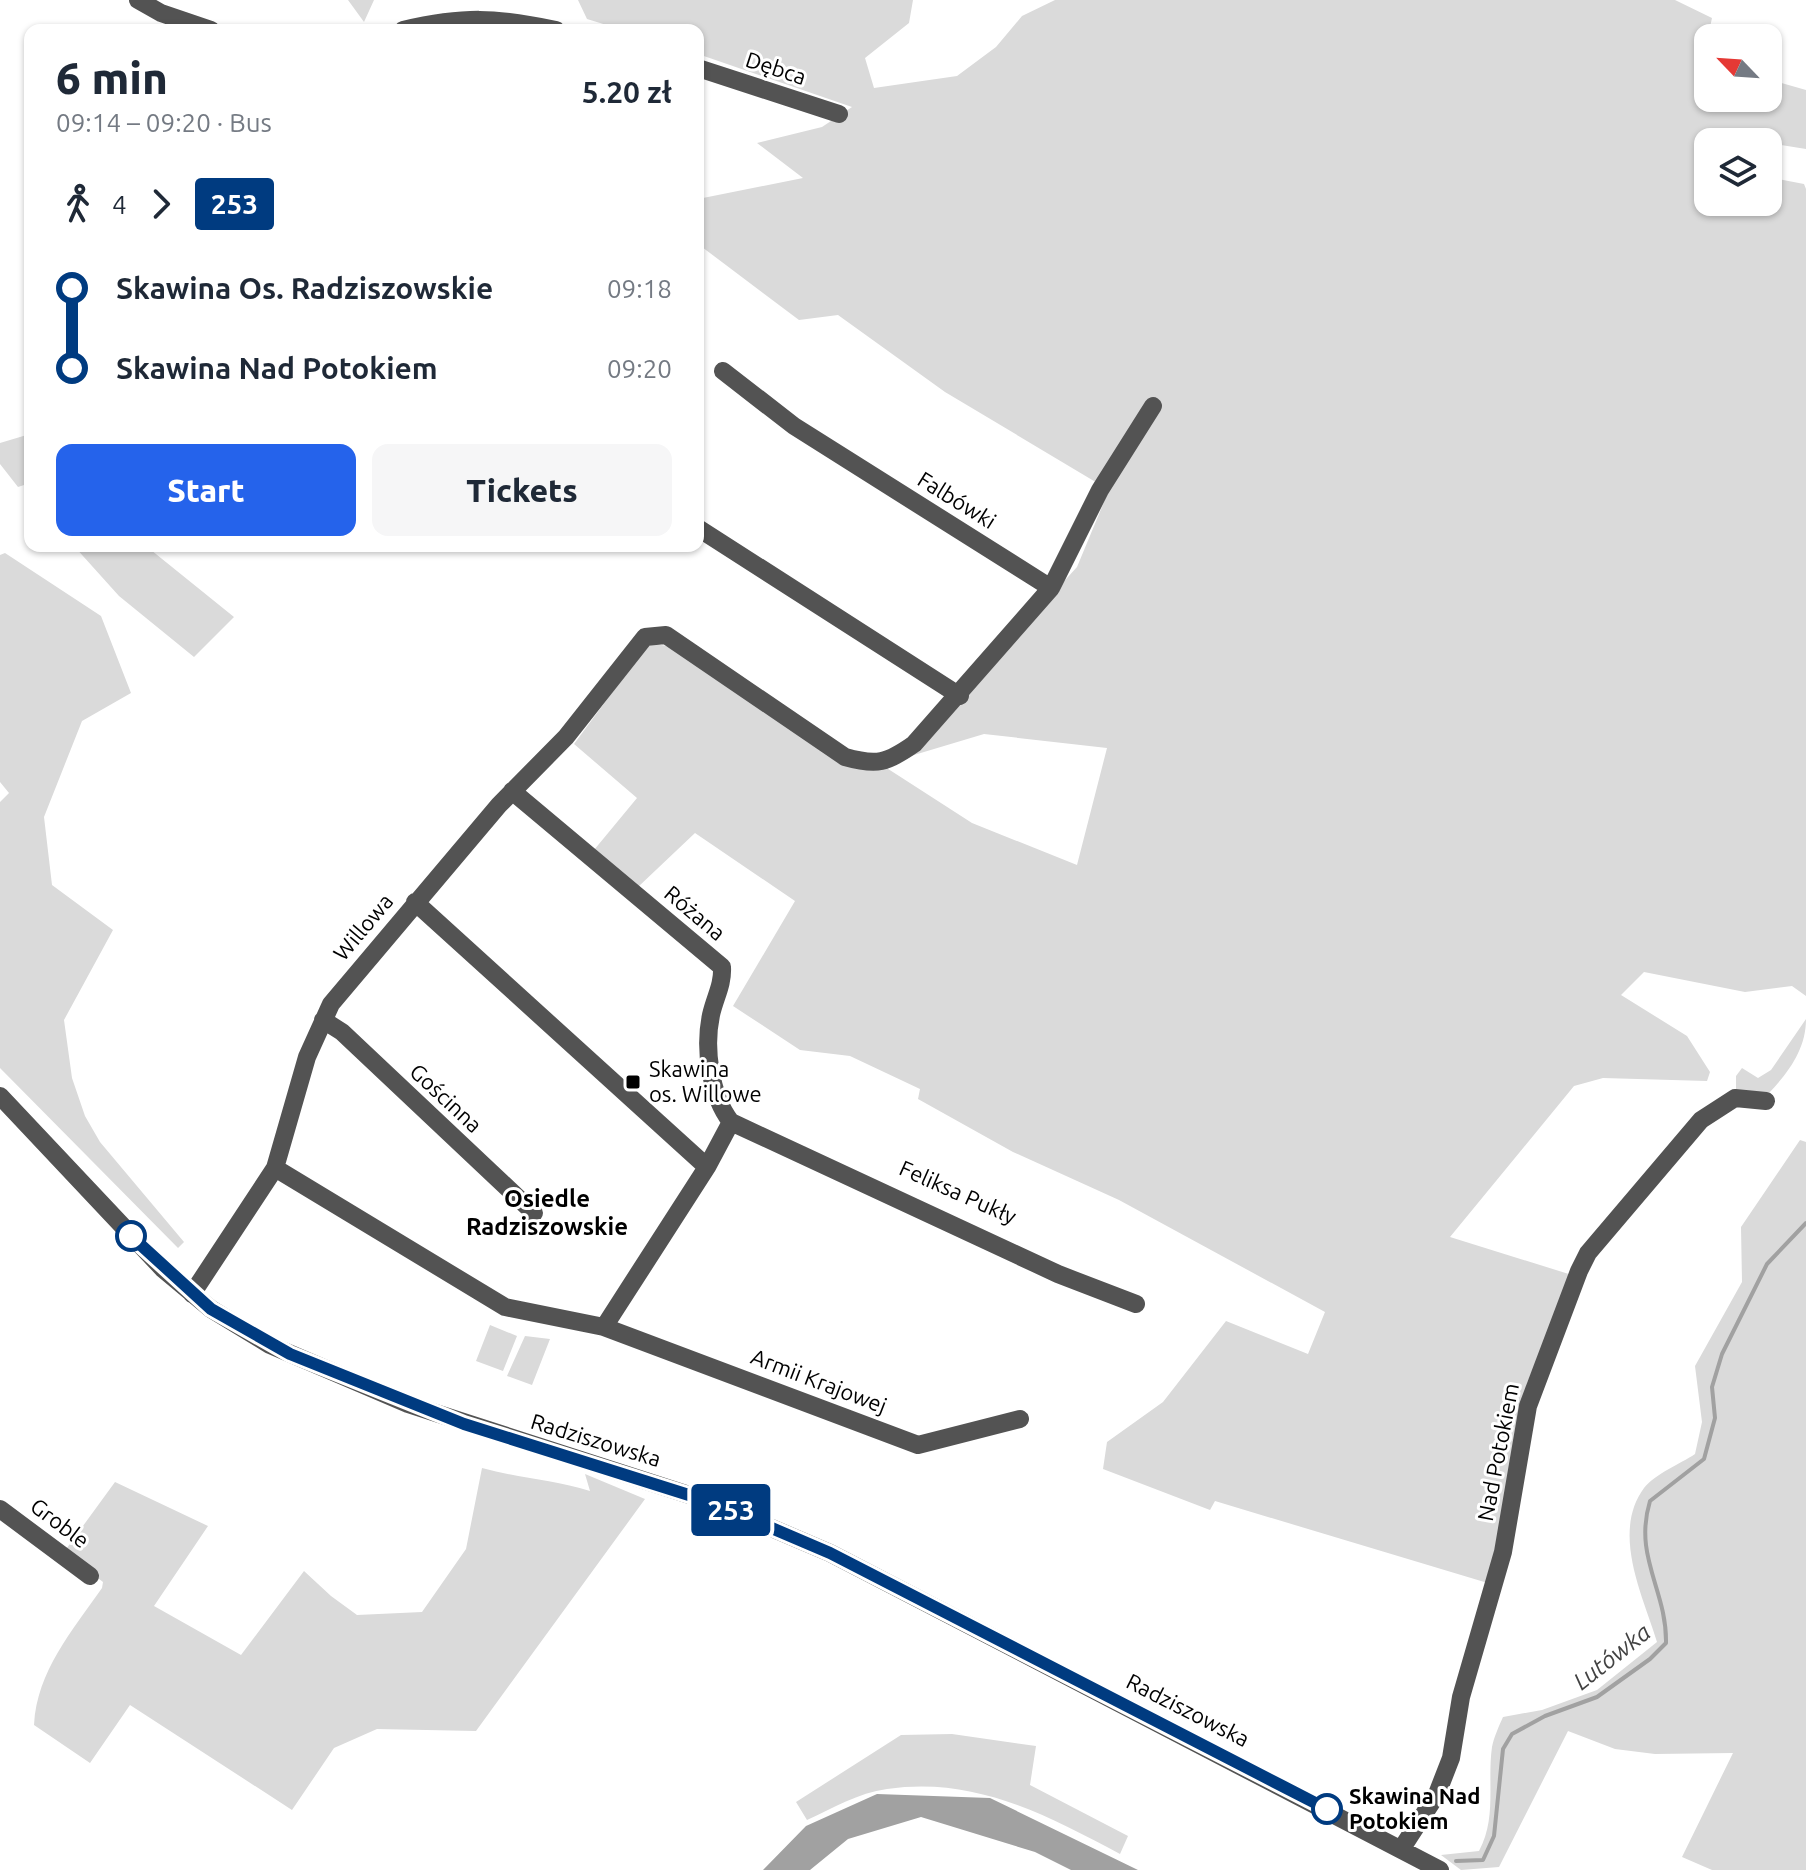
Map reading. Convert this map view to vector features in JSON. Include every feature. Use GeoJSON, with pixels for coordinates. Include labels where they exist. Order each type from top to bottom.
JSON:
{"type":"FeatureCollection","features":[{"type":"Feature","properties":{"kind":"street"},"geometry":{"type":"LineString","coordinates":[[138,0],[161,13],[193,24]]}},
{"type":"Feature","properties":{"kind":"street"},"geometry":{"type":"LineString","coordinates":[[432,24],[488,18],[522,24]]}},
{"type":"Feature","properties":{"kind":"street","name":"Dębca"},"geometry":{"type":"LineString","coordinates":[[704,70],[839,114]]}},
{"type":"Feature","properties":{"kind":"street","name":"Falbówki"},"geometry":{"type":"LineString","coordinates":[[723,371],[794,426],[1051,588]]}},
{"type":"Feature","properties":{"kind":"street"},"geometry":{"type":"LineString","coordinates":[[704,532],[960,696],[1051,588],[1100,490],[1153,406]]}},
{"type":"Feature","properties":{"kind":"street","name":"Willowa"},"geometry":{"type":"LineString","coordinates":[[192,1294],[275,1168],[307,1057],[331,1004],[512,791],[566,737],[645,637],[666,635],[845,757],[870,764],[894,758],[914,744],[960,696]]}},
{"type":"Feature","properties":{"kind":"street","name":"Różana"},"geometry":{"type":"LineString","coordinates":[[512,791],[722,967],[721,988],[709,1023],[711,1074],[721,1109],[731,1122]]}},
{"type":"Feature","properties":{"kind":"street"},"geometry":{"type":"LineString","coordinates":[[415,902],[707,1167]]}},
{"type":"Feature","properties":{"kind":"street","name":"Gościnna"},"geometry":{"type":"LineString","coordinates":[[323,1020],[342,1032],[534,1213]]}},
{"type":"Feature","properties":{"kind":"street","name":"Radziszowska"},"geometry":{"type":"LineString","coordinates":[[0,1096],[101,1205],[192,1294],[270,1345],[408,1404],[711,1502],[830,1553],[1440,1870]]}},
{"type":"Feature","properties":{"kind":"street","name":"Nad Potokiem"},"geometry":{"type":"LineString","coordinates":[[1402,1848],[1437,1794],[1451,1758],[1461,1697],[1503,1552],[1528,1406],[1579,1271],[1588,1253],[1701,1120],[1735,1098],[1766,1101]]}},
{"type":"Feature","properties":{"kind":"street"},"geometry":{"type":"LineString","coordinates":[[604,1327],[707,1167],[731,1122]]}},
{"type":"Feature","properties":{"kind":"street","name":"Feliksa Pukły"},"geometry":{"type":"LineString","coordinates":[[731,1122],[1058,1274],[1136,1304]]}},
{"type":"Feature","properties":{"kind":"street","name":"Armii Krajowej"},"geometry":{"type":"LineString","coordinates":[[275,1168],[505,1307],[604,1327],[918,1445],[1020,1419]]}},
{"type":"Feature","properties":{"kind":"street","name":"Groble"},"geometry":{"type":"LineString","coordinates":[[0,1509],[90,1576]]}},
{"type":"Feature","properties":{"kind":"shaded area"},"geometry":{"type":"Polygon","coordinates":[[[348,0],[374,0],[364,22],[348,0]]]}},
{"type":"Feature","properties":{"kind":"shaded area"},"geometry":{"type":"Polygon","coordinates":[[[578,0],[913,0],[909,23],[865,58],[874,88],[957,76],[996,47],[1022,16],[1055,0],[1675,0],[1712,18],[1711,24],[1694,24],[1694,112],[1782,112],[1782,83],[1806,90],[1806,149],[1782,145],[1782,128],[1694,128],[1694,216],[1782,216],[1782,180],[1804,184],[1806,189],[1806,996],[1792,986],[1745,992],[1644,972],[1621,995],[1687,1036],[1710,1072],[1707,1081],[1603,1078],[1574,1086],[1450,1237],[1572,1275],[1527,1383],[1491,1584],[1215,1501],[1210,1510],[1103,1469],[1107,1442],[1163,1402],[1226,1321],[1308,1354],[1325,1312],[1119,1200],[1013,1152],[918,1099],[920,1089],[850,1056],[800,1050],[733,1006],[795,901],[695,833],[638,887],[594,850],[637,798],[574,744],[649,643],[673,647],[806,735],[882,765],[972,823],[1077,865],[1107,748],[984,734],[904,758],[1077,567],[1109,490],[945,392],[838,315],[799,320],[704,249],[704,198],[803,178],[757,143],[822,127],[852,107],[704,56],[704,24],[603,24],[587,19],[578,0]]]}},
{"type":"Feature","properties":{"kind":"shaded area"},"geometry":{"type":"Polygon","coordinates":[[[24,436],[24,485],[18,487],[0,464],[0,443],[24,436]]]}},
{"type":"Feature","properties":{"kind":"shaded area"},"geometry":{"type":"Polygon","coordinates":[[[79,552],[153,552],[234,617],[194,657],[119,596],[79,552]]]}},
{"type":"Feature","properties":{"kind":"shaded area"},"geometry":{"type":"Polygon","coordinates":[[[5,553],[101,616],[131,693],[82,721],[44,817],[52,885],[113,930],[64,1020],[72,1078],[85,1116],[100,1142],[184,1242],[178,1248],[0,1068],[0,802],[9,793],[0,782],[0,555],[5,553]]]}},
{"type":"Feature","properties":{"kind":"shaded area"},"geometry":{"type":"Polygon","coordinates":[[[1806,1019],[1803,1040],[1795,1060],[1768,1094],[1736,1090],[1736,1076],[1742,1068],[1758,1078],[1771,1070],[1806,1019]]]}},
{"type":"Feature","properties":{"kind":"shaded area"},"geometry":{"type":"Polygon","coordinates":[[[1800,1140],[1806,1142],[1806,1870],[1712,1870],[1682,1857],[1733,1753],[1655,1754],[1615,1749],[1568,1731],[1499,1867],[1461,1870],[1441,1855],[1479,1851],[1485,1838],[1490,1813],[1492,1747],[1503,1717],[1542,1710],[1597,1690],[1657,1642],[1633,1565],[1630,1525],[1635,1506],[1649,1483],[1695,1454],[1702,1422],[1695,1366],[1742,1282],[1741,1227],[1800,1140]]]}},
{"type":"Feature","properties":{"kind":"shaded area"},"geometry":{"type":"Polygon","coordinates":[[[490,1325],[517,1336],[503,1371],[476,1361],[490,1325]]]}},
{"type":"Feature","properties":{"kind":"shaded area"},"geometry":{"type":"Polygon","coordinates":[[[525,1336],[550,1339],[532,1385],[507,1376],[525,1336]]]}},
{"type":"Feature","properties":{"kind":"shaded area"},"geometry":{"type":"Polygon","coordinates":[[[482,1468],[590,1491],[585,1474],[645,1499],[476,1731],[377,1729],[334,1748],[292,1810],[130,1705],[90,1763],[34,1725],[49,1669],[102,1588],[103,1582],[64,1552],[115,1482],[208,1526],[154,1606],[241,1655],[304,1571],[357,1615],[422,1612],[466,1549],[482,1468]]]}},
{"type":"Feature","properties":{"kind":"shaded area"},"geometry":{"type":"Polygon","coordinates":[[[952,1734],[1036,1746],[1030,1785],[1128,1836],[1120,1854],[1009,1802],[950,1788],[919,1786],[876,1791],[807,1820],[796,1802],[901,1735],[952,1734]]]}},
{"type":"Feature","properties":{"kind":"shaded area"},"geometry":{"type":"Polygon","coordinates":[[[877,1794],[990,1798],[1138,1870],[1071,1870],[1035,1852],[921,1817],[848,1839],[810,1870],[763,1870],[806,1826],[877,1794]]]}},
{"type":"Feature","properties":{"kind":"waterway","name":"Lutówka"},"geometry":{"type":"LineString","coordinates":[[1456,1861],[1483,1860],[1494,1836],[1503,1749],[1512,1734],[1545,1716],[1597,1697],[1650,1659],[1666,1643],[1662,1606],[1645,1539],[1650,1501],[1704,1459],[1715,1418],[1712,1387],[1722,1354],[1767,1264],[1806,1223]]}},
{"type":"Feature","properties":{"kind":"bus line","name":"253"},"geometry":{"type":"LineString","coordinates":[[131,1236],[163,1269],[211,1309],[270,1345],[408,1404],[747,1516],[830,1553],[1327,1809]]}},
{"type":"Feature","properties":{"kind":"place","name":"Skawina os. Willowe"},"geometry":{"type":"Point","coordinates":[633,1082]}},
{"type":"Feature","properties":{"kind":"place","name":"Skawina Nad Potokiem"},"geometry":{"type":"Point","coordinates":[1327,1809]}},
{"type":"Feature","properties":{"kind":"district","name":"Osiedle Radziszowskie"},"geometry":{"type":"Point","coordinates":[547,1213]}}]}
